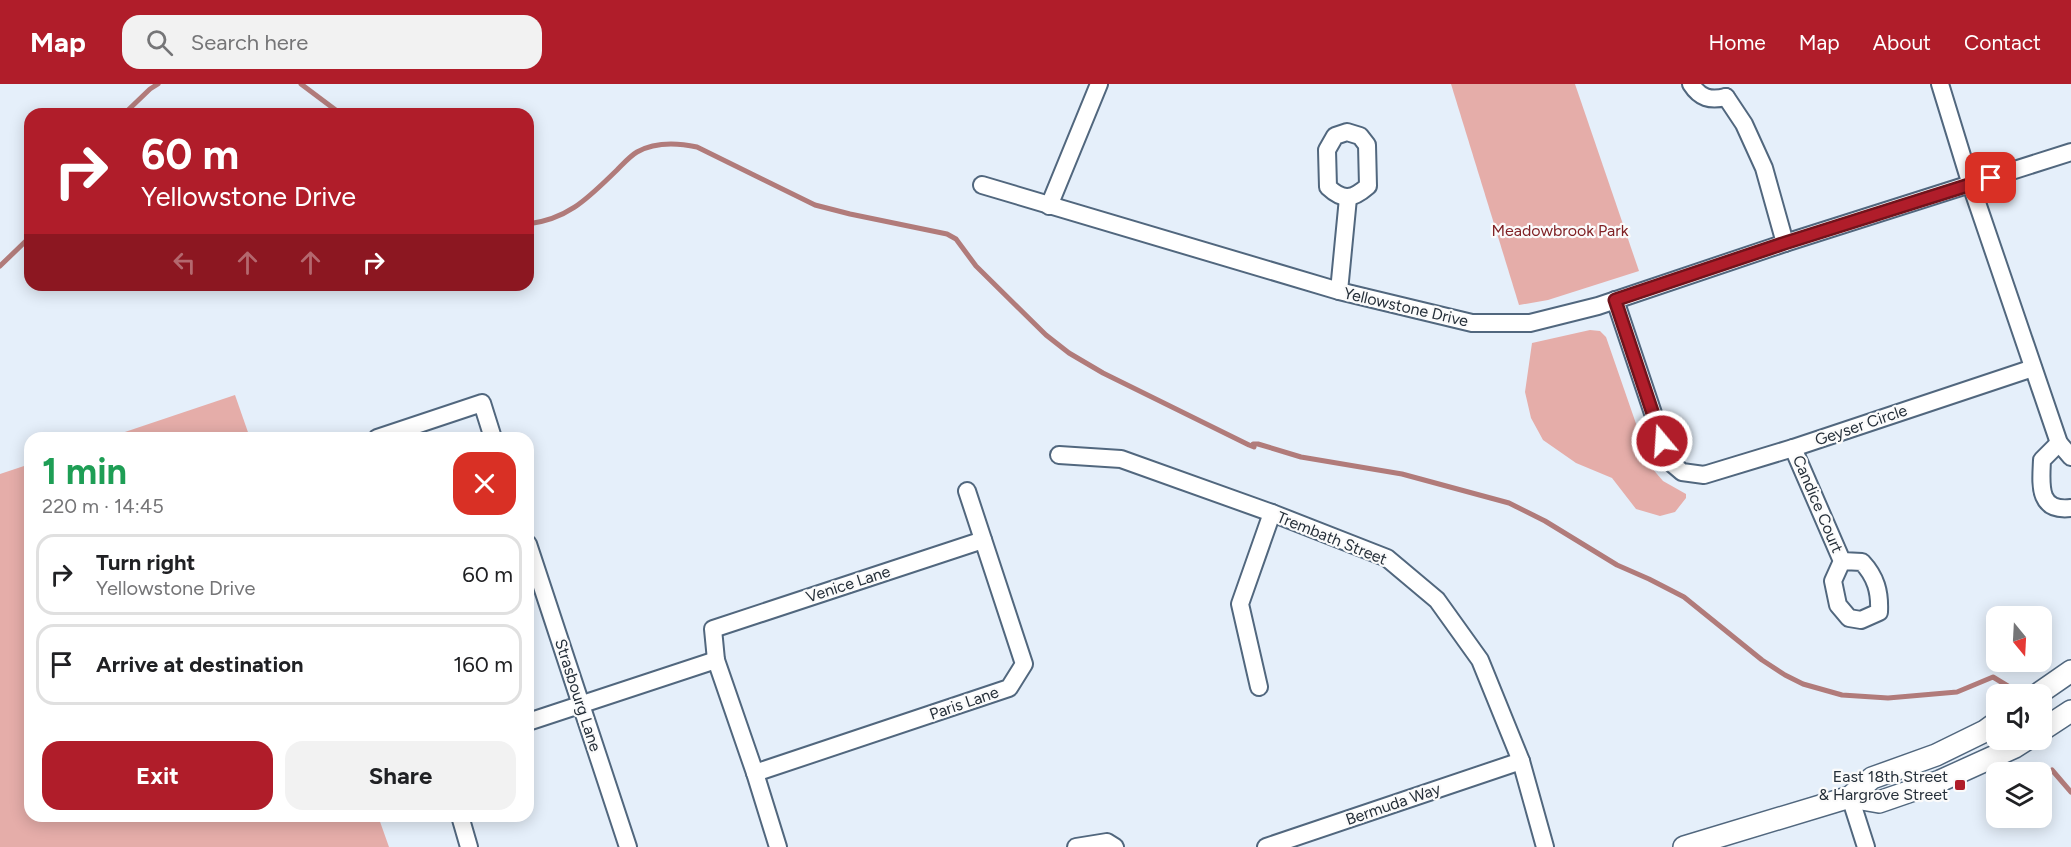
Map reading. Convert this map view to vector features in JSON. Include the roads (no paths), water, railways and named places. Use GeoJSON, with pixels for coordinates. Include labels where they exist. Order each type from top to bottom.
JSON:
{"type":"FeatureCollection","features":[{"type":"Feature","properties":{"kind":"main road"},"geometry":{"type":"LineString","coordinates":[[2052,684],[2071,671]]}},
{"type":"Feature","properties":{"kind":"main road"},"geometry":{"type":"LineString","coordinates":[[2052,723],[2071,711]]}},
{"type":"Feature","properties":{"kind":"main road"},"geometry":{"type":"LineString","coordinates":[[1684,847],[1850,797],[1872,778],[1936,755],[1986,730]]}},
{"type":"Feature","properties":{"kind":"main road"},"geometry":{"type":"LineString","coordinates":[[1850,797],[1879,802],[1955,775],[2006,750]]}},
{"type":"Feature","properties":{"kind":"street"},"geometry":{"type":"LineString","coordinates":[[1691,84],[1698,95],[1714,100],[1729,91],[1764,168],[1785,243]]}},
{"type":"Feature","properties":{"kind":"street"},"geometry":{"type":"LineString","coordinates":[[1940,84],[2032,368],[2059,442],[2071,457]]}},
{"type":"Feature","properties":{"kind":"street"},"geometry":{"type":"LineString","coordinates":[[1049,206],[1096,85]]}},
{"type":"Feature","properties":{"kind":"street","name":"Yellowstone Drive"},"geometry":{"type":"LineString","coordinates":[[982,185],[1339,291],[1472,323],[1530,323],[1615,300],[2071,152]]}},
{"type":"Feature","properties":{"kind":"street"},"geometry":{"type":"LineString","coordinates":[[1339,291],[1348,198]]}},
{"type":"Feature","properties":{"kind":"street","name":"Geyser Circle"},"geometry":{"type":"LineString","coordinates":[[1615,300],[1669,461],[1682,472],[1704,475],[1794,448],[2032,368]]}},
{"type":"Feature","properties":{"kind":"street"},"geometry":{"type":"LineString","coordinates":[[396,432],[482,404],[491,432]]}},
{"type":"Feature","properties":{"kind":"street"},"geometry":{"type":"LineString","coordinates":[[2059,442],[2042,460],[2041,492],[2048,504],[2060,510],[2071,508]]}},
{"type":"Feature","properties":{"kind":"street","name":"Candice Court"},"geometry":{"type":"LineString","coordinates":[[1794,448],[1842,561]]}},
{"type":"Feature","properties":{"kind":"street","name":"Trembath Street"},"geometry":{"type":"LineString","coordinates":[[1059,455],[1121,459],[1272,513],[1388,558],[1437,600],[1480,660],[1521,761],[1545,847]]}},
{"type":"Feature","properties":{"kind":"street","name":"Paris Lane"},"geometry":{"type":"LineString","coordinates":[[755,773],[1009,688],[1024,664],[967,491]]}},
{"type":"Feature","properties":{"kind":"street"},"geometry":{"type":"LineString","coordinates":[[1259,687],[1240,604],[1272,513]]}},
{"type":"Feature","properties":{"kind":"street","name":"Venice Lane"},"geometry":{"type":"LineString","coordinates":[[716,660],[713,629],[983,540]]}},
{"type":"Feature","properties":{"kind":"street","name":"Strasbourg Lane"},"geometry":{"type":"LineString","coordinates":[[534,562],[628,847]]}},
{"type":"Feature","properties":{"kind":"street"},"geometry":{"type":"LineString","coordinates":[[534,720],[716,660],[778,847]]}},
{"type":"Feature","properties":{"kind":"street","name":"Bermuda Way"},"geometry":{"type":"LineString","coordinates":[[1266,847],[1521,761]]}},
{"type":"Feature","properties":{"kind":"street"},"geometry":{"type":"LineString","coordinates":[[1850,797],[1866,847]]}},
{"type":"Feature","properties":{"kind":"street"},"geometry":{"type":"LineString","coordinates":[[462,822],[470,847]]}},
{"type":"Feature","properties":{"kind":"street"},"geometry":{"type":"LineString","coordinates":[[1076,847],[1107,842],[1115,847]]}},
{"type":"Feature","properties":{"kind":"waterway"},"geometry":{"type":"LineString","coordinates":[[130,108],[158,84]]}},
{"type":"Feature","properties":{"kind":"waterway"},"geometry":{"type":"LineString","coordinates":[[301,84],[333,108]]}},
{"type":"Feature","properties":{"kind":"waterway"},"geometry":{"type":"LineString","coordinates":[[534,223],[567,212],[597,189],[637,152],[651,146],[667,144],[697,147],[815,205],[947,234],[956,239],[976,266],[1046,335],[1069,353],[1103,373],[1249,445],[1254,447],[1253,444],[1258,444],[1301,457],[1402,474],[1509,503],[1545,521],[1617,565],[1684,597],[1762,660],[1803,684],[1842,695],[1888,698],[1957,692],[1993,677],[2004,684]]}},
{"type":"Feature","properties":{"kind":"waterway"},"geometry":{"type":"LineString","coordinates":[[0,266],[24,243]]}},
{"type":"Feature","properties":{"kind":"waterway"},"geometry":{"type":"LineString","coordinates":[[2052,770],[2071,792]]}},
{"type":"Feature","properties":{"kind":"place","name":"East 18th Street & Hargrove Street"},"geometry":{"type":"Point","coordinates":[1960,785]}},
{"type":"Feature","properties":{"kind":"park label","name":"Meadowbrook Park"},"geometry":{"type":"Point","coordinates":[1560,230]}}]}
